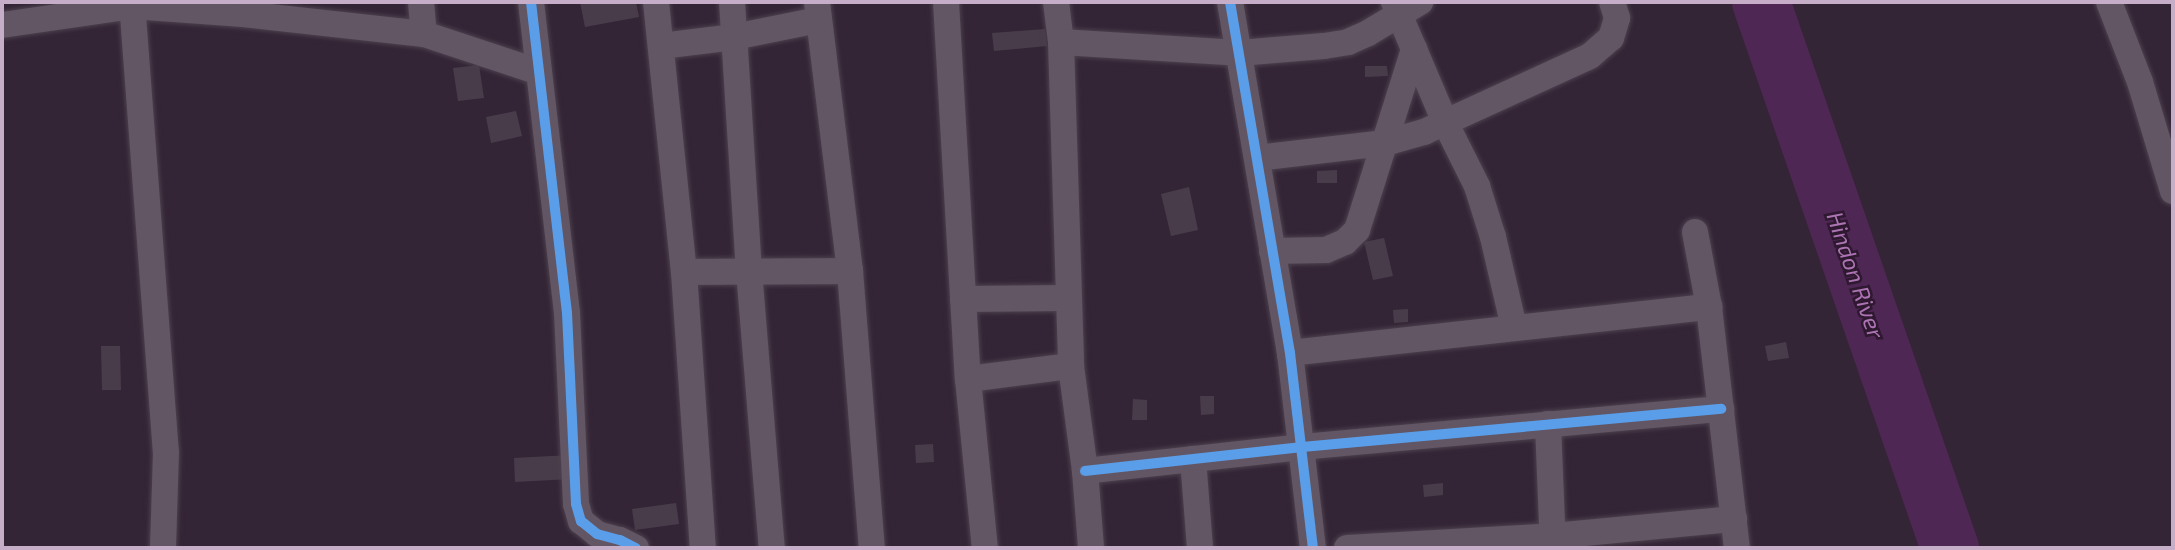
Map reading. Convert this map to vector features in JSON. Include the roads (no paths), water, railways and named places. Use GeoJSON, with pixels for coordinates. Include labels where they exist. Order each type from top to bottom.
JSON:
{"type":"FeatureCollection","features":[{"type":"Feature","properties":{"kind":"street"},"geometry":{"type":"LineString","coordinates":[[421,2],[424,34]]}},
{"type":"Feature","properties":{"kind":"street"},"geometry":{"type":"LineString","coordinates":[[531,2],[567,313],[576,504],[581,522],[597,534],[636,548]]}},
{"type":"Feature","properties":{"kind":"street"},"geometry":{"type":"LineString","coordinates":[[656,2],[684,272],[703,548]]}},
{"type":"Feature","properties":{"kind":"street"},"geometry":{"type":"LineString","coordinates":[[732,2],[749,271],[772,548]]}},
{"type":"Feature","properties":{"kind":"street"},"geometry":{"type":"LineString","coordinates":[[946,2],[968,379],[985,548]]}},
{"type":"Feature","properties":{"kind":"street"},"geometry":{"type":"LineString","coordinates":[[1056,2],[1061,41],[1071,366],[1085,471],[1091,548]]}},
{"type":"Feature","properties":{"kind":"street"},"geometry":{"type":"LineString","coordinates":[[1230,2],[1290,353],[1313,548]]}},
{"type":"Feature","properties":{"kind":"street"},"geometry":{"type":"LineString","coordinates":[[1257,158],[1385,143],[1445,122],[1590,56],[1611,38],[1617,18],[1612,2]]}},
{"type":"Feature","properties":{"kind":"street"},"geometry":{"type":"LineString","coordinates":[[2109,2],[2140,82],[2173,191]]}},
{"type":"Feature","properties":{"kind":"street"},"geometry":{"type":"LineString","coordinates":[[2,25],[132,4],[242,8],[424,34],[539,72]]}},
{"type":"Feature","properties":{"kind":"street"},"geometry":{"type":"LineString","coordinates":[[132,4],[166,452],[163,548]]}},
{"type":"Feature","properties":{"kind":"street"},"geometry":{"type":"LineString","coordinates":[[1061,41],[1239,53],[1348,42],[1368,33],[1404,5],[1414,49],[1476,186],[1493,237],[1514,327]]}},
{"type":"Feature","properties":{"kind":"street"},"geometry":{"type":"LineString","coordinates":[[661,46],[734,37],[818,11],[850,271],[872,548]]}},
{"type":"Feature","properties":{"kind":"street"},"geometry":{"type":"LineString","coordinates":[[1272,251],[1326,250],[1345,242],[1357,230],[1414,49]]}},
{"type":"Feature","properties":{"kind":"street"},"geometry":{"type":"LineString","coordinates":[[1695,232],[1709,307],[1737,548]]}},
{"type":"Feature","properties":{"kind":"street"},"geometry":{"type":"LineString","coordinates":[[684,272],[850,271]]}},
{"type":"Feature","properties":{"kind":"street"},"geometry":{"type":"LineString","coordinates":[[963,299],[1069,298]]}},
{"type":"Feature","properties":{"kind":"street"},"geometry":{"type":"LineString","coordinates":[[1290,353],[1709,307]]}},
{"type":"Feature","properties":{"kind":"street"},"geometry":{"type":"LineString","coordinates":[[968,379],[1071,366]]}},
{"type":"Feature","properties":{"kind":"street"},"geometry":{"type":"LineString","coordinates":[[1085,471],[1302,447],[1721,408]]}},
{"type":"Feature","properties":{"kind":"street"},"geometry":{"type":"LineString","coordinates":[[1548,424],[1553,542]]}},
{"type":"Feature","properties":{"kind":"street"},"geometry":{"type":"LineString","coordinates":[[1193,459],[1200,548]]}},
{"type":"Feature","properties":{"kind":"street"},"geometry":{"type":"LineString","coordinates":[[1347,548],[1553,542],[1734,519]]}},
{"type":"Feature","properties":{"kind":"waterway","name":"Hindon River"},"geometry":{"type":"LineString","coordinates":[[1761,2],[1950,548]]}}]}
